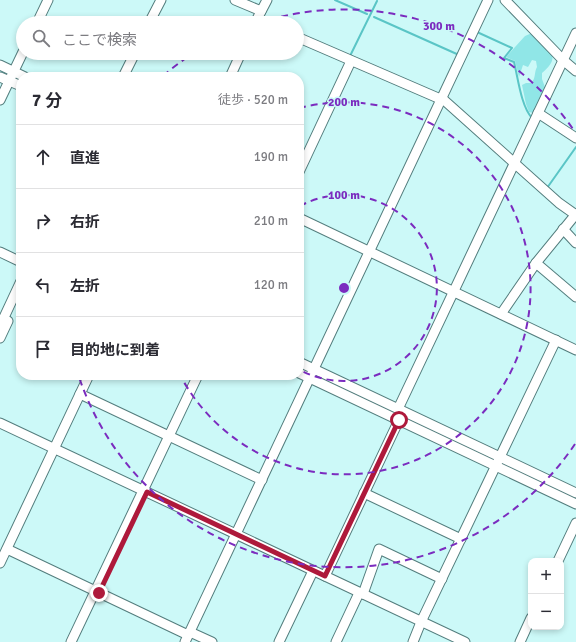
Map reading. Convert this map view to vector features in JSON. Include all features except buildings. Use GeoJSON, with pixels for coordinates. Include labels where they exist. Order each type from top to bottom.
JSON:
{"type":"FeatureCollection","features":[{"type":"Feature","properties":{"kind":"street"},"geometry":{"type":"LineString","coordinates":[[40,16],[48,0]]}},
{"type":"Feature","properties":{"kind":"street"},"geometry":{"type":"LineString","coordinates":[[146,16],[154,0]]}},
{"type":"Feature","properties":{"kind":"street"},"geometry":{"type":"LineString","coordinates":[[153,16],[161,0]]}},
{"type":"Feature","properties":{"kind":"street"},"geometry":{"type":"LineString","coordinates":[[235,0],[256,16]]}},
{"type":"Feature","properties":{"kind":"street"},"geometry":{"type":"LineString","coordinates":[[261,16],[267,0]]}},
{"type":"Feature","properties":{"kind":"street"},"geometry":{"type":"LineString","coordinates":[[188,636],[488,0]]}},
{"type":"Feature","properties":{"kind":"street"},"geometry":{"type":"LineString","coordinates":[[504,0],[576,71]]}},
{"type":"Feature","properties":{"kind":"street"},"geometry":{"type":"LineString","coordinates":[[401,410],[566,62],[576,34]]}},
{"type":"Feature","properties":{"kind":"street"},"geometry":{"type":"LineString","coordinates":[[304,40],[445,102],[559,202],[576,214],[536,263],[501,314]]}},
{"type":"Feature","properties":{"kind":"street"},"geometry":{"type":"LineString","coordinates":[[566,62],[576,46]]}},
{"type":"Feature","properties":{"kind":"street"},"geometry":{"type":"LineString","coordinates":[[304,148],[349,59]]}},
{"type":"Feature","properties":{"kind":"street"},"geometry":{"type":"LineString","coordinates":[[304,161],[349,59]]}},
{"type":"Feature","properties":{"kind":"street"},"geometry":{"type":"LineString","coordinates":[[0,100],[19,60]]}},
{"type":"Feature","properties":{"kind":"street"},"geometry":{"type":"LineString","coordinates":[[119,72],[125,60]]}},
{"type":"Feature","properties":{"kind":"street"},"geometry":{"type":"LineString","coordinates":[[126,72],[132,60]]}},
{"type":"Feature","properties":{"kind":"street"},"geometry":{"type":"LineString","coordinates":[[232,72],[238,60]]}},
{"type":"Feature","properties":{"kind":"street"},"geometry":{"type":"LineString","coordinates":[[0,65],[14,72]]}},
{"type":"Feature","properties":{"kind":"street"},"geometry":{"type":"LineString","coordinates":[[0,77],[16,84]]}},
{"type":"Feature","properties":{"kind":"street"},"geometry":{"type":"LineString","coordinates":[[541,115],[576,138]]}},
{"type":"Feature","properties":{"kind":"street"},"geometry":{"type":"LineString","coordinates":[[304,220],[576,350]]}},
{"type":"Feature","properties":{"kind":"street"},"geometry":{"type":"LineString","coordinates":[[563,229],[576,243]]}},
{"type":"Feature","properties":{"kind":"street"},"geometry":{"type":"LineString","coordinates":[[0,252],[16,260]]}},
{"type":"Feature","properties":{"kind":"street"},"geometry":{"type":"LineString","coordinates":[[536,263],[576,297]]}},
{"type":"Feature","properties":{"kind":"street"},"geometry":{"type":"LineString","coordinates":[[0,326],[16,292]]}},
{"type":"Feature","properties":{"kind":"street"},"geometry":{"type":"LineString","coordinates":[[0,338],[16,304]]}},
{"type":"Feature","properties":{"kind":"street"},"geometry":{"type":"LineString","coordinates":[[413,642],[421,622],[556,340]]}},
{"type":"Feature","properties":{"kind":"street"},"geometry":{"type":"LineString","coordinates":[[304,364],[576,492]]}},
{"type":"Feature","properties":{"kind":"street"},"geometry":{"type":"LineString","coordinates":[[304,375],[576,504]]}},
{"type":"Feature","properties":{"kind":"street"},"geometry":{"type":"LineString","coordinates":[[0,563],[87,380]]}},
{"type":"Feature","properties":{"kind":"street"},"geometry":{"type":"LineString","coordinates":[[71,642],[97,592],[196,380]]}},
{"type":"Feature","properties":{"kind":"street"},"geometry":{"type":"LineString","coordinates":[[170,437],[199,380]]}},
{"type":"Feature","properties":{"kind":"street"},"geometry":{"type":"LineString","coordinates":[[80,394],[262,480]]}},
{"type":"Feature","properties":{"kind":"street"},"geometry":{"type":"LineString","coordinates":[[279,642],[364,493],[396,419]]}},
{"type":"Feature","properties":{"kind":"street"},"geometry":{"type":"LineString","coordinates":[[285,642],[396,419]]}},
{"type":"Feature","properties":{"kind":"street"},"geometry":{"type":"LineString","coordinates":[[0,423],[465,642]]}},
{"type":"Feature","properties":{"kind":"street"},"geometry":{"type":"LineString","coordinates":[[364,493],[461,539]]}},
{"type":"Feature","properties":{"kind":"street"},"geometry":{"type":"LineString","coordinates":[[559,558],[576,523]]}},
{"type":"Feature","properties":{"kind":"street"},"geometry":{"type":"LineString","coordinates":[[564,560],[576,534]]}},
{"type":"Feature","properties":{"kind":"street"},"geometry":{"type":"LineString","coordinates":[[6,549],[188,636],[212,642]]}},
{"type":"Feature","properties":{"kind":"street"},"geometry":{"type":"LineString","coordinates":[[336,642],[361,594],[379,549],[442,579]]}},
{"type":"Feature","properties":{"kind":"street"},"geometry":{"type":"LineString","coordinates":[[76,642],[97,592]]}},
{"type":"Feature","properties":{"kind":"street"},"geometry":{"type":"LineString","coordinates":[[520,642],[528,625]]}},
{"type":"Feature","properties":{"kind":"street"},"geometry":{"type":"LineString","coordinates":[[525,642],[531,630]]}},
{"type":"Feature","properties":{"kind":"shaded area"},"geometry":{"type":"Polygon","coordinates":[[[532,33],[548,48],[552,56],[552,61],[549,67],[542,73],[542,79],[546,90],[539,104],[536,105],[533,113],[529,112],[522,85],[533,81],[537,67],[536,61],[532,60],[528,67],[523,65],[519,77],[515,61],[506,57],[525,36],[532,33]]]}},
{"type":"Feature","properties":{"kind":"waterway"},"geometry":{"type":"LineString","coordinates":[[335,0],[367,14]]}},
{"type":"Feature","properties":{"kind":"waterway"},"geometry":{"type":"LineString","coordinates":[[350,56],[377,1]]}},
{"type":"Feature","properties":{"kind":"waterway"},"geometry":{"type":"LineString","coordinates":[[374,17],[459,55]]}},
{"type":"Feature","properties":{"kind":"waterway"},"geometry":{"type":"LineString","coordinates":[[477,32],[512,48],[504,58],[514,62],[525,106],[532,118]]}},
{"type":"Feature","properties":{"kind":"waterway"},"geometry":{"type":"LineString","coordinates":[[0,70],[8,74]]}},
{"type":"Feature","properties":{"kind":"waterway"},"geometry":{"type":"LineString","coordinates":[[547,188],[576,147]]}},
{"type":"Feature","properties":{"kind":"waterway"},"geometry":{"type":"LineString","coordinates":[[304,370],[309,372]]}},
{"type":"Feature","properties":{"kind":"waterway"},"geometry":{"type":"LineString","coordinates":[[314,375],[495,460]]}},
{"type":"Feature","properties":{"kind":"waterway"},"geometry":{"type":"LineString","coordinates":[[501,463],[554,488]]}},
{"type":"Feature","properties":{"kind":"route"},"geometry":{"type":"LineString","coordinates":[[99,593],[147,492],[325,576],[399,420]]}}]}
